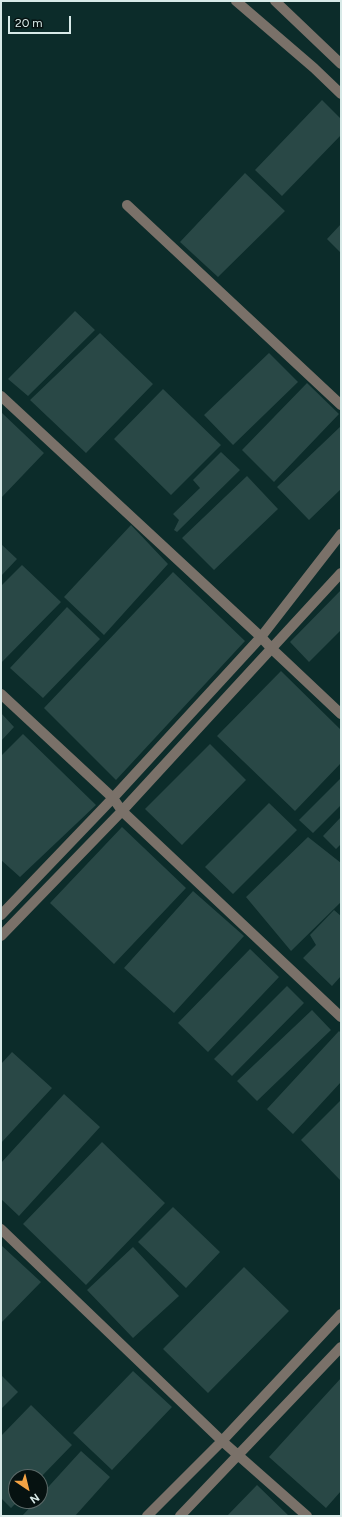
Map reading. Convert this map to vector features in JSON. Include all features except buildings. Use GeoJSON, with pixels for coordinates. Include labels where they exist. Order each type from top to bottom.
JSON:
{"type":"FeatureCollection","features":[{"type":"Feature","properties":{"kind":"street"},"geometry":{"type":"LineString","coordinates":[[236,1],[314,68],[341,94]]}},
{"type":"Feature","properties":{"kind":"street"},"geometry":{"type":"LineString","coordinates":[[275,1],[341,64]]}},
{"type":"Feature","properties":{"kind":"street"},"geometry":{"type":"LineString","coordinates":[[127,205],[341,405]]}},
{"type":"Feature","properties":{"kind":"street"},"geometry":{"type":"LineString","coordinates":[[1,396],[261,637],[341,714]]}},
{"type":"Feature","properties":{"kind":"street"},"geometry":{"type":"LineString","coordinates":[[1,915],[113,798],[261,637],[341,534]]}},
{"type":"Feature","properties":{"kind":"street"},"geometry":{"type":"LineString","coordinates":[[1,936],[122,811],[341,573]]}},
{"type":"Feature","properties":{"kind":"street"},"geometry":{"type":"LineString","coordinates":[[1,694],[113,798],[122,811],[341,1017]]}},
{"type":"Feature","properties":{"kind":"street"},"geometry":{"type":"LineString","coordinates":[[1,1230],[222,1441],[239,1454],[308,1516]]}},
{"type":"Feature","properties":{"kind":"street"},"geometry":{"type":"LineString","coordinates":[[147,1516],[222,1441],[341,1314]]}},
{"type":"Feature","properties":{"kind":"street"},"geometry":{"type":"LineString","coordinates":[[180,1516],[341,1347]]}}]}
